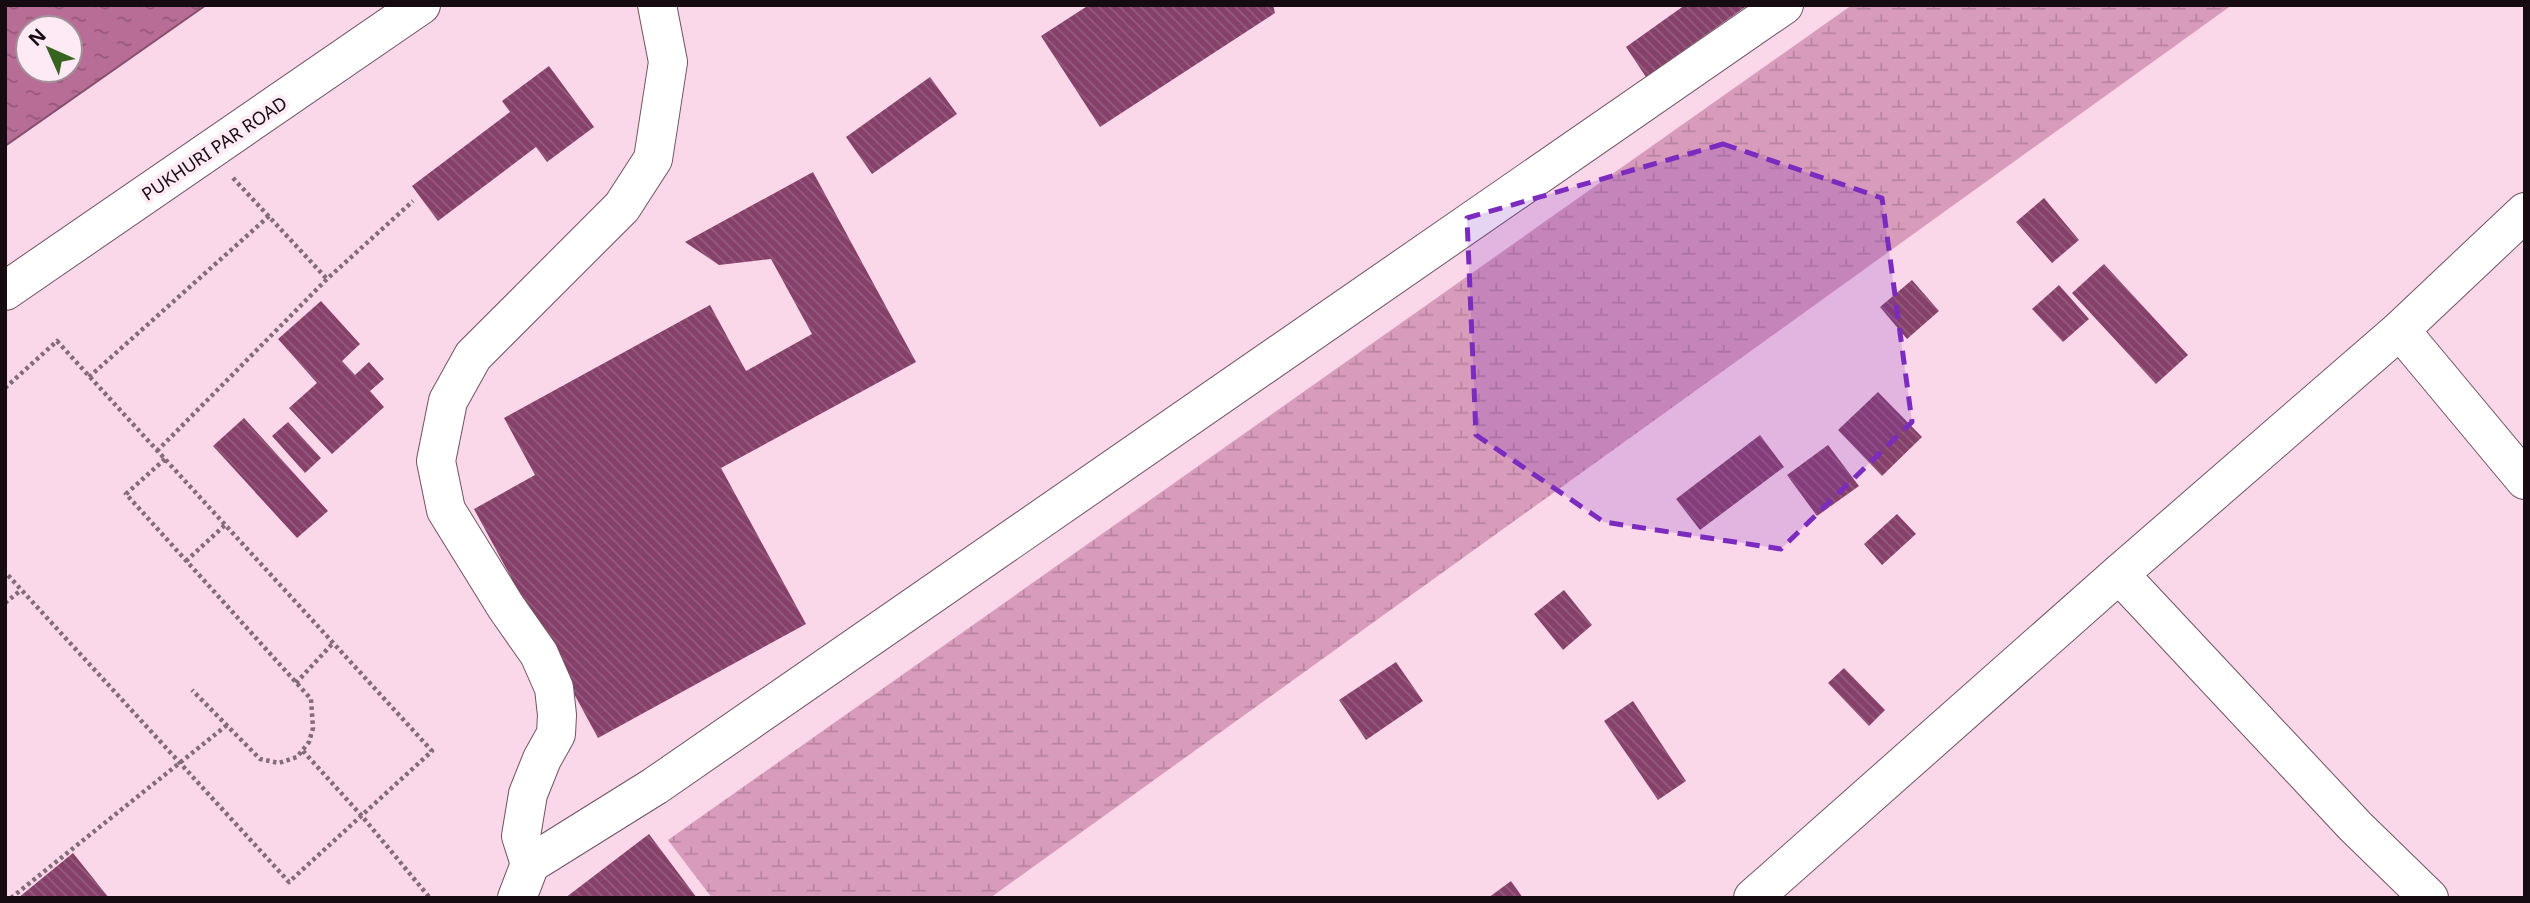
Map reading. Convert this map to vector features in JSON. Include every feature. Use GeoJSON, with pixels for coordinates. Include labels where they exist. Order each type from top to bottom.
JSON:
{"type":"FeatureCollection","features":[{"type":"Feature","properties":{"kind":"street","name":"PUKHURI PAR ROAD"},"geometry":{"type":"LineString","coordinates":[[5,291],[421,5]]}},
{"type":"Feature","properties":{"kind":"street"},"geometry":{"type":"LineString","coordinates":[[523,881],[520,836],[528,794],[541,759],[556,734],[554,688],[539,654],[506,607],[446,510],[436,461],[448,401],[473,356],[622,207],[653,159],[668,62],[657,5]]}},
{"type":"Feature","properties":{"kind":"street"},"geometry":{"type":"LineString","coordinates":[[523,881],[655,786],[1784,5]]}},
{"type":"Feature","properties":{"kind":"street"},"geometry":{"type":"LineString","coordinates":[[1753,898],[2400,330],[2525,212]]}},
{"type":"Feature","properties":{"kind":"street"},"geometry":{"type":"LineString","coordinates":[[2400,330],[2525,480]]}},
{"type":"Feature","properties":{"kind":"street"},"geometry":{"type":"LineString","coordinates":[[2119,574],[2355,826],[2429,898]]}},
{"type":"Feature","properties":{"kind":"path"},"geometry":{"type":"LineString","coordinates":[[209,152],[327,279]]}},
{"type":"Feature","properties":{"kind":"path"},"geometry":{"type":"LineString","coordinates":[[157,451],[327,279],[413,201]]}},
{"type":"Feature","properties":{"kind":"path"},"geometry":{"type":"LineString","coordinates":[[89,377],[269,216]]}},
{"type":"Feature","properties":{"kind":"path"},"geometry":{"type":"LineString","coordinates":[[5,388],[57,341],[432,751],[289,882],[5,572]]}},
{"type":"Feature","properties":{"kind":"path"},"geometry":{"type":"LineString","coordinates":[[164,459],[126,494],[311,699],[313,728],[309,742],[297,757],[279,763],[260,759],[192,690]]}},
{"type":"Feature","properties":{"kind":"path"},"geometry":{"type":"LineString","coordinates":[[186,561],[225,525]]}},
{"type":"Feature","properties":{"kind":"path"},"geometry":{"type":"LineString","coordinates":[[5,603],[21,590]]}},
{"type":"Feature","properties":{"kind":"path"},"geometry":{"type":"LineString","coordinates":[[296,683],[333,643]]}},
{"type":"Feature","properties":{"kind":"path"},"geometry":{"type":"LineString","coordinates":[[11,898],[227,725]]}},
{"type":"Feature","properties":{"kind":"path"},"geometry":{"type":"LineString","coordinates":[[303,751],[430,898]]}},
{"type":"Feature","properties":{"kind":"highlighted area"},"geometry":{"type":"Polygon","coordinates":[[[1723,144],[1882,198],[1912,422],[1781,549],[1604,522],[1476,435],[1467,218],[1723,144]]]}},
{"type":"Feature","properties":{"kind":"green space"},"geometry":{"type":"Polygon","coordinates":[[[1852,5],[2232,5],[990,898],[712,898],[668,840],[1852,5]]]}},
{"type":"Feature","properties":{"kind":"water"},"geometry":{"type":"Polygon","coordinates":[[[5,5],[206,5],[5,146],[5,5]]]}},
{"type":"Feature","properties":{"kind":"building"},"geometry":{"type":"Polygon","coordinates":[[[1089,5],[1273,5],[1275,13],[1100,127],[1041,36],[1089,5]]]}},
{"type":"Feature","properties":{"kind":"building"},"geometry":{"type":"Polygon","coordinates":[[[1685,5],[1748,5],[1646,77],[1626,47],[1685,5]]]}},
{"type":"Feature","properties":{"kind":"building"},"geometry":{"type":"Polygon","coordinates":[[[549,66],[594,127],[547,162],[536,147],[438,221],[412,186],[510,112],[502,101],[549,66]]]}},
{"type":"Feature","properties":{"kind":"building"},"geometry":{"type":"Polygon","coordinates":[[[930,77],[957,114],[872,174],[846,137],[930,77]]]}},
{"type":"Feature","properties":{"kind":"building"},"geometry":{"type":"Polygon","coordinates":[[[813,172],[916,362],[721,468],[806,624],[598,738],[474,509],[535,475],[504,418],[710,305],[746,371],[812,334],[771,259],[719,265],[685,242],[813,172]]]}},
{"type":"Feature","properties":{"kind":"building"},"geometry":{"type":"Polygon","coordinates":[[[2044,198],[2079,240],[2052,263],[2016,222],[2044,198]]]}},
{"type":"Feature","properties":{"kind":"building"},"geometry":{"type":"Polygon","coordinates":[[[2104,264],[2188,355],[2156,384],[2072,293],[2104,264]]]}},
{"type":"Feature","properties":{"kind":"building"},"geometry":{"type":"Polygon","coordinates":[[[1912,280],[1939,311],[1907,339],[1880,307],[1912,280]]]}},
{"type":"Feature","properties":{"kind":"building"},"geometry":{"type":"Polygon","coordinates":[[[2059,285],[2089,319],[2063,342],[2032,309],[2059,285]]]}},
{"type":"Feature","properties":{"kind":"building"},"geometry":{"type":"Polygon","coordinates":[[[321,301],[360,344],[342,361],[355,375],[369,362],[384,379],[370,391],[384,407],[332,454],[289,408],[317,383],[278,339],[321,301]]]}},
{"type":"Feature","properties":{"kind":"building"},"geometry":{"type":"Polygon","coordinates":[[[1878,392],[1922,437],[1882,476],[1838,430],[1878,392]]]}},
{"type":"Feature","properties":{"kind":"building"},"geometry":{"type":"Polygon","coordinates":[[[244,418],[328,511],[297,538],[213,446],[244,418]]]}},
{"type":"Feature","properties":{"kind":"building"},"geometry":{"type":"Polygon","coordinates":[[[288,422],[321,458],[305,473],[272,436],[288,422]]]}},
{"type":"Feature","properties":{"kind":"building"},"geometry":{"type":"Polygon","coordinates":[[[1760,435],[1784,467],[1700,530],[1676,499],[1760,435]]]}},
{"type":"Feature","properties":{"kind":"building"},"geometry":{"type":"Polygon","coordinates":[[[1828,445],[1859,486],[1817,516],[1787,475],[1828,445]]]}},
{"type":"Feature","properties":{"kind":"building"},"geometry":{"type":"Polygon","coordinates":[[[1897,514],[1916,534],[1882,565],[1864,544],[1897,514]]]}},
{"type":"Feature","properties":{"kind":"building"},"geometry":{"type":"Polygon","coordinates":[[[1564,590],[1592,625],[1563,650],[1534,614],[1564,590]]]}},
{"type":"Feature","properties":{"kind":"building"},"geometry":{"type":"Polygon","coordinates":[[[1396,662],[1423,701],[1366,740],[1339,700],[1396,662]]]}},
{"type":"Feature","properties":{"kind":"building"},"geometry":{"type":"Polygon","coordinates":[[[1844,668],[1885,710],[1869,726],[1828,683],[1844,668]]]}},
{"type":"Feature","properties":{"kind":"building"},"geometry":{"type":"Polygon","coordinates":[[[1633,701],[1686,781],[1658,800],[1604,721],[1633,701]]]}},
{"type":"Feature","properties":{"kind":"building"},"geometry":{"type":"Polygon","coordinates":[[[649,834],[697,898],[565,898],[649,834]]]}},
{"type":"Feature","properties":{"kind":"building"},"geometry":{"type":"Polygon","coordinates":[[[73,853],[109,898],[18,898],[73,853]]]}},
{"type":"Feature","properties":{"kind":"building"},"geometry":{"type":"Polygon","coordinates":[[[1511,881],[1523,898],[1488,898],[1511,881]]]}}]}
